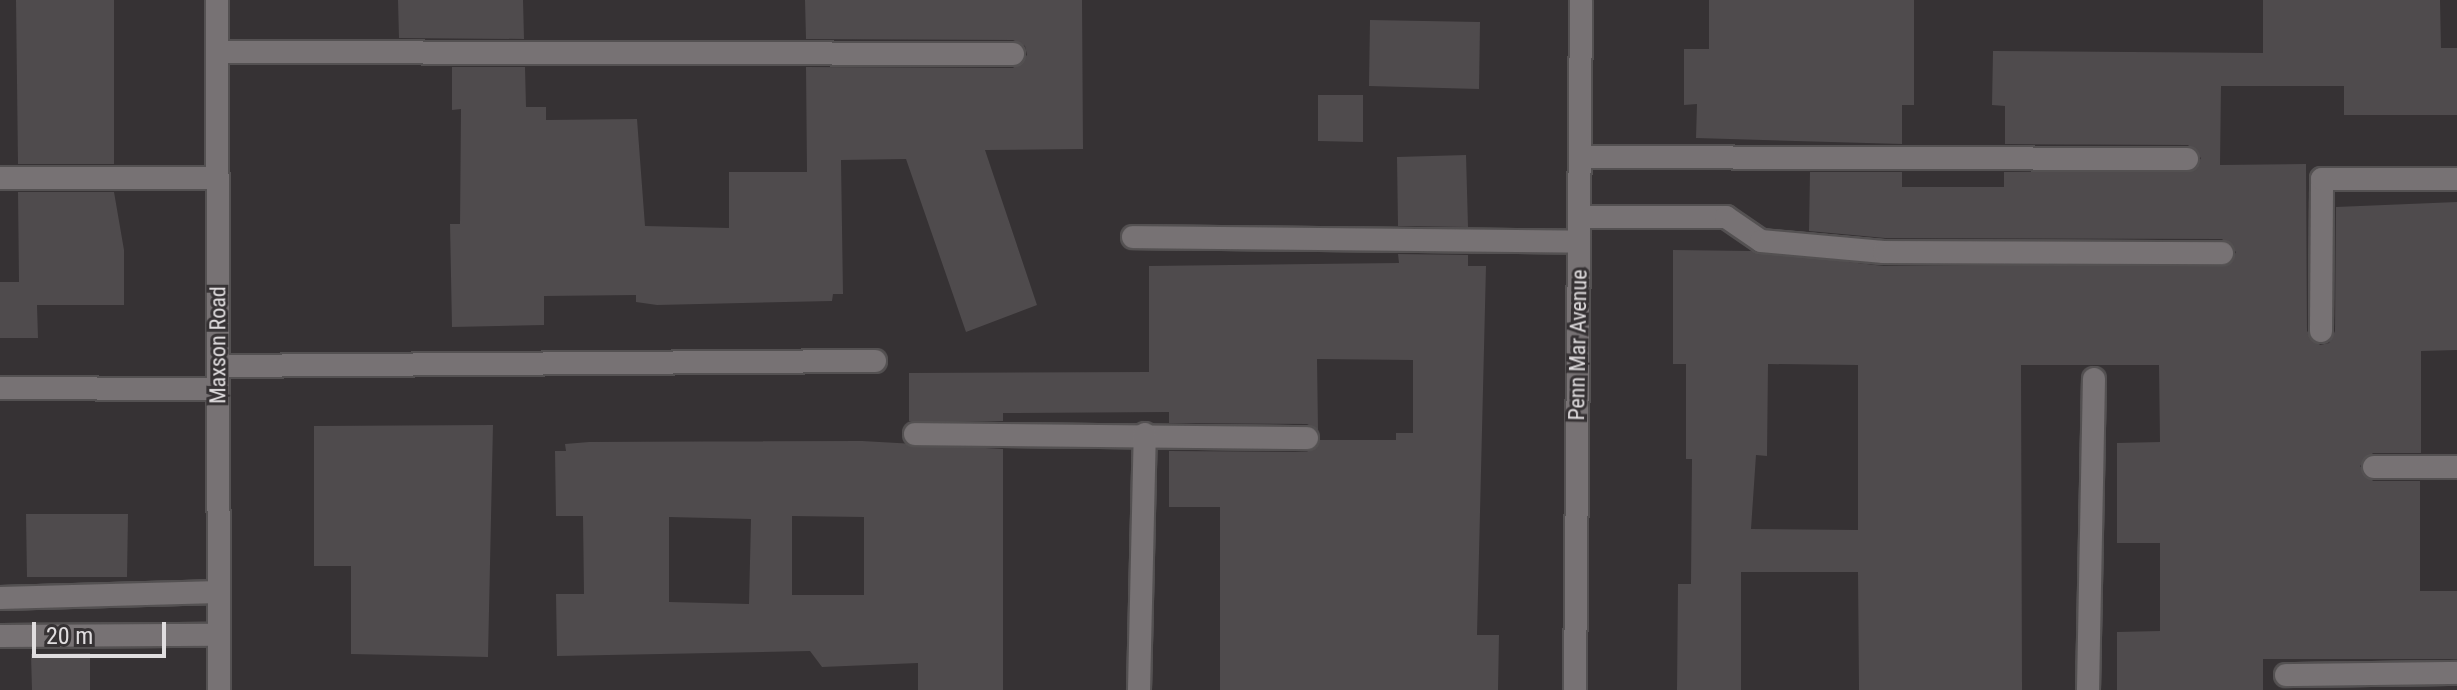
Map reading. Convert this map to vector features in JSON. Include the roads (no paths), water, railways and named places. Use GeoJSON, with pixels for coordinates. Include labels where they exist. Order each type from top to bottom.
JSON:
{"type":"FeatureCollection","features":[{"type":"Feature","properties":{"kind":"street","name":"Maxson Road"},"geometry":{"type":"LineString","coordinates":[[217,0],[219,690]]}},
{"type":"Feature","properties":{"kind":"street","name":"Penn Mar Avenue"},"geometry":{"type":"LineString","coordinates":[[1575,690],[1581,0]]}},
{"type":"Feature","properties":{"kind":"street"},"geometry":{"type":"LineString","coordinates":[[217,52],[1013,54]]}},
{"type":"Feature","properties":{"kind":"street"},"geometry":{"type":"LineString","coordinates":[[1580,157],[2187,159]]}},
{"type":"Feature","properties":{"kind":"street"},"geometry":{"type":"LineString","coordinates":[[0,178],[217,178]]}},
{"type":"Feature","properties":{"kind":"street"},"geometry":{"type":"LineString","coordinates":[[2321,331],[2322,179],[2457,179]]}},
{"type":"Feature","properties":{"kind":"street"},"geometry":{"type":"LineString","coordinates":[[1579,217],[1726,217],[1761,241],[1884,252],[2222,253]]}},
{"type":"Feature","properties":{"kind":"street"},"geometry":{"type":"LineString","coordinates":[[1133,237],[1579,242]]}},
{"type":"Feature","properties":{"kind":"street"},"geometry":{"type":"LineString","coordinates":[[218,366],[875,361]]}},
{"type":"Feature","properties":{"kind":"street"},"geometry":{"type":"LineString","coordinates":[[2088,690],[2094,379]]}},
{"type":"Feature","properties":{"kind":"street"},"geometry":{"type":"LineString","coordinates":[[0,388],[218,389]]}},
{"type":"Feature","properties":{"kind":"street"},"geometry":{"type":"LineString","coordinates":[[915,434],[1307,438]]}},
{"type":"Feature","properties":{"kind":"street"},"geometry":{"type":"LineString","coordinates":[[1139,690],[1145,434]]}},
{"type":"Feature","properties":{"kind":"street"},"geometry":{"type":"LineString","coordinates":[[2374,467],[2457,467]]}},
{"type":"Feature","properties":{"kind":"street"},"geometry":{"type":"LineString","coordinates":[[0,598],[219,592]]}},
{"type":"Feature","properties":{"kind":"street"},"geometry":{"type":"LineString","coordinates":[[0,636],[219,635]]}},
{"type":"Feature","properties":{"kind":"street"},"geometry":{"type":"LineString","coordinates":[[2286,675],[2457,673]]}}]}
